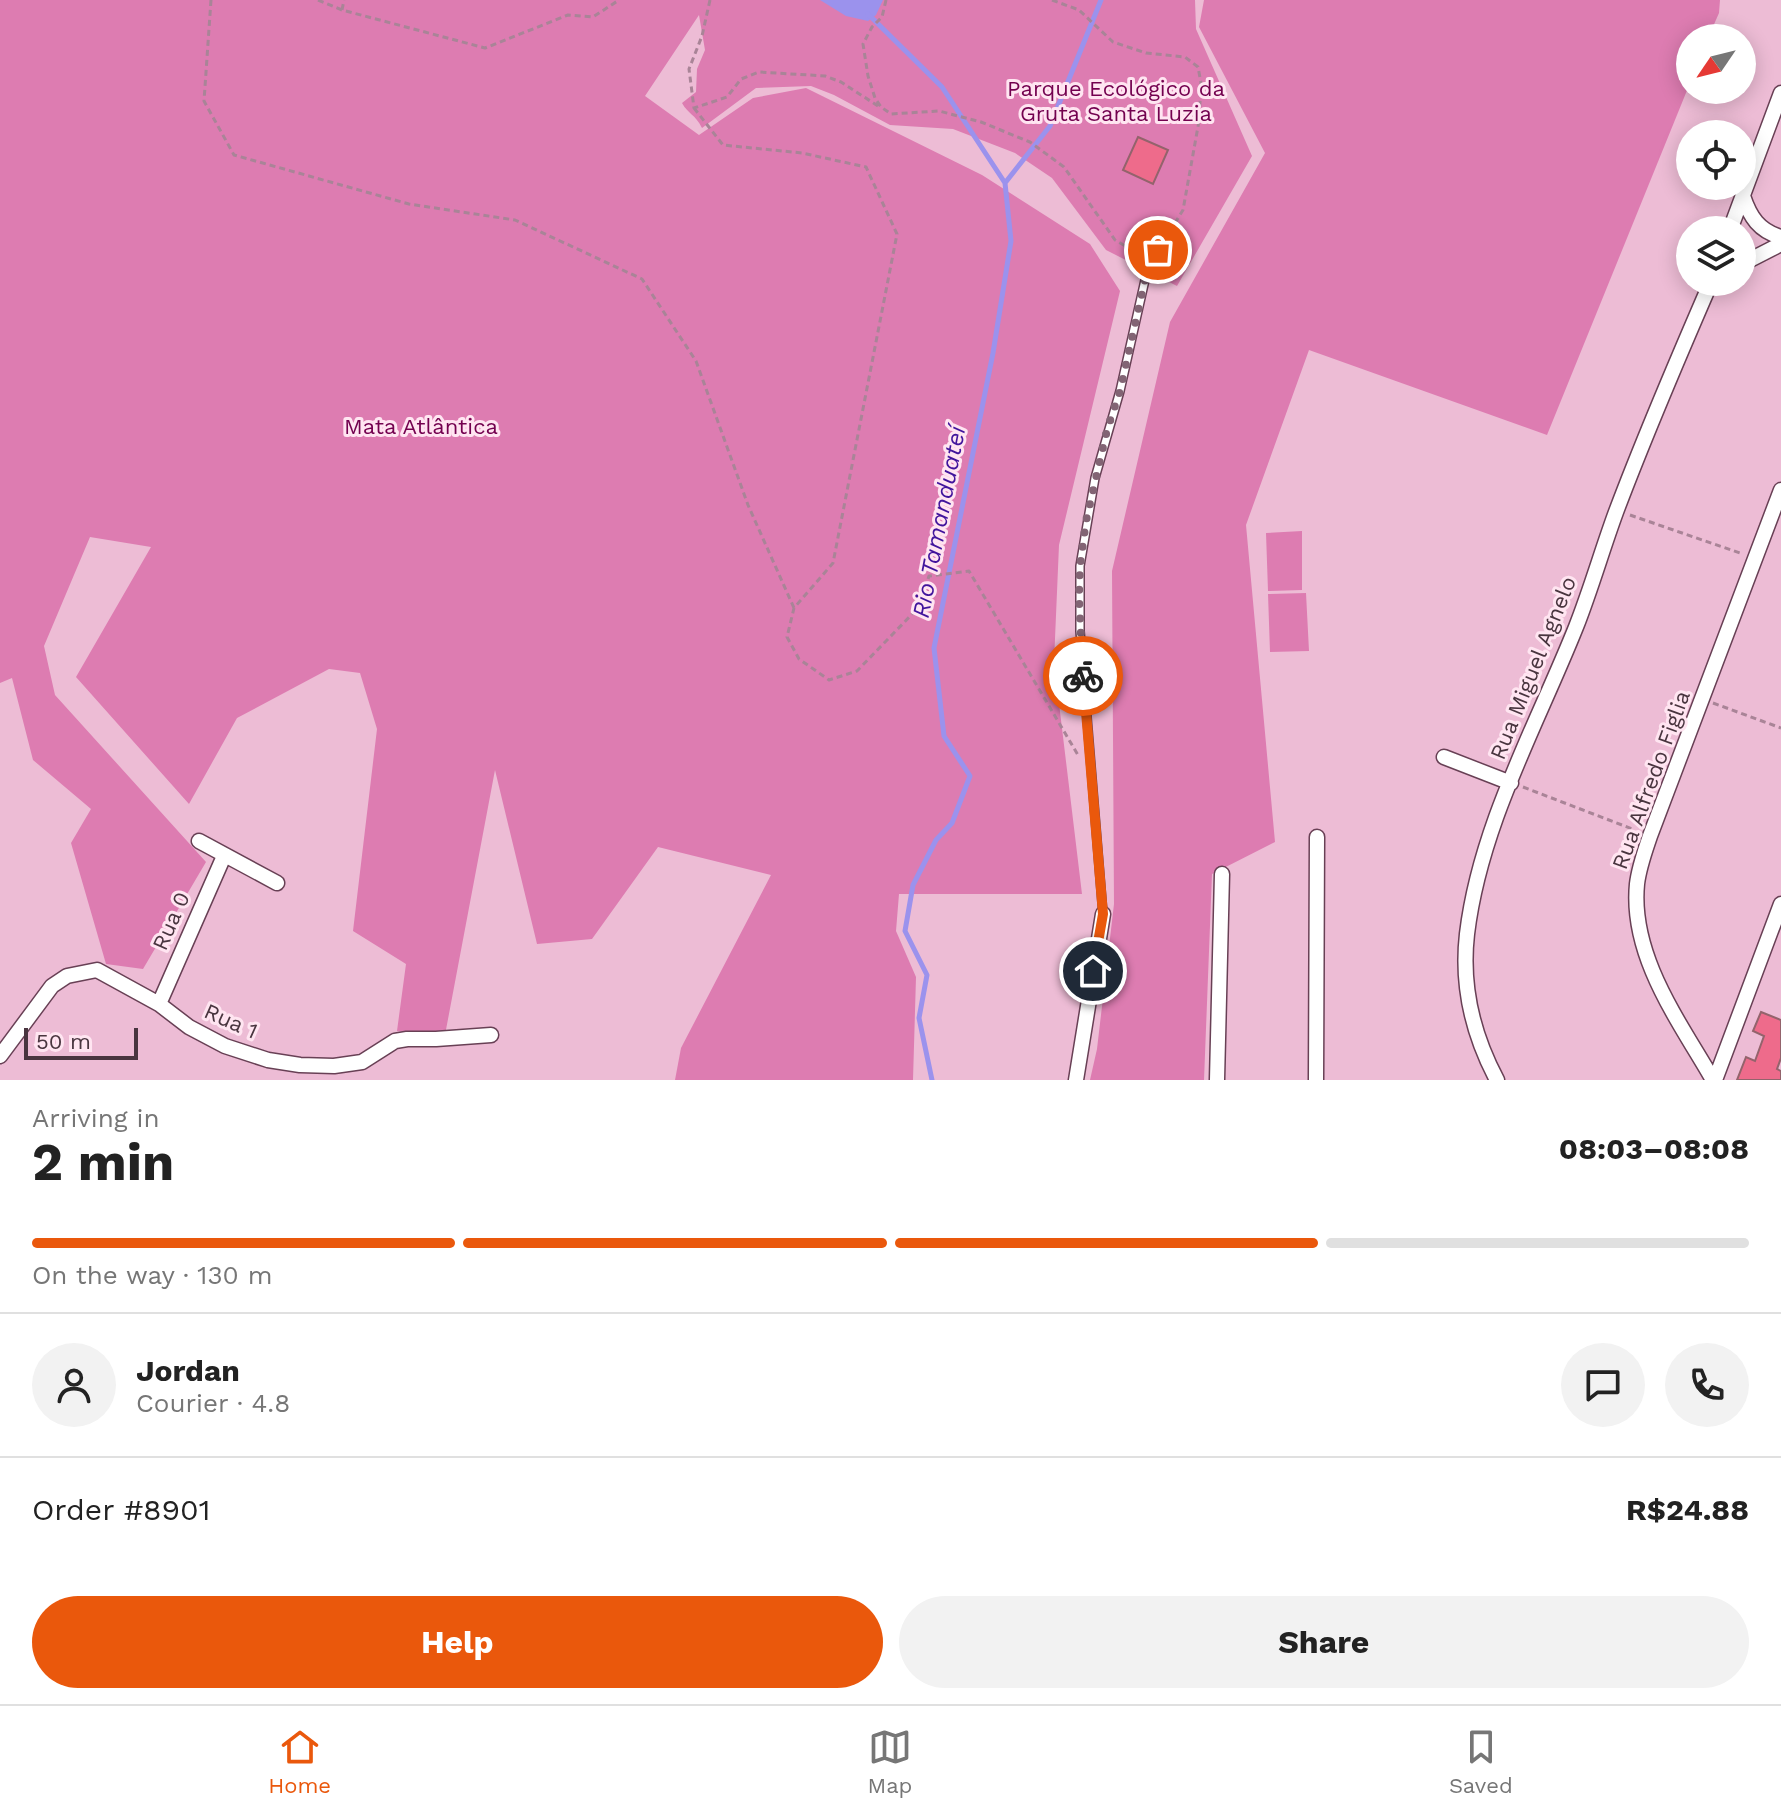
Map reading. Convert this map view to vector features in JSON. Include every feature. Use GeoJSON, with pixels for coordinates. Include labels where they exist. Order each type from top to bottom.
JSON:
{"type":"FeatureCollection","features":[{"type":"Feature","properties":{"kind":"street"},"geometry":{"type":"LineString","coordinates":[[1756,161],[1781,93]]}},
{"type":"Feature","properties":{"kind":"street"},"geometry":{"type":"LineString","coordinates":[[1745,200],[1758,225],[1781,237]]}},
{"type":"Feature","properties":{"kind":"street"},"geometry":{"type":"LineString","coordinates":[[1756,257],[1781,244]]}},
{"type":"Feature","properties":{"kind":"street","name":"Rua Miguel Agnelo"},"geometry":{"type":"LineString","coordinates":[[1497,1080],[1474,1027],[1466,990],[1467,935],[1491,829],[1577,625],[1664,388],[1705,296]]}},
{"type":"Feature","properties":{"kind":"street","name":"Rua Alfredo Figlia"},"geometry":{"type":"LineString","coordinates":[[1714,1080],[1651,969],[1639,923],[1637,885],[1650,836],[1781,490]]}},
{"type":"Feature","properties":{"kind":"street"},"geometry":{"type":"LineString","coordinates":[[1444,757],[1511,783]]}},
{"type":"Feature","properties":{"kind":"street"},"geometry":{"type":"LineString","coordinates":[[1316,1080],[1317,837]]}},
{"type":"Feature","properties":{"kind":"street"},"geometry":{"type":"LineString","coordinates":[[199,841],[277,883]]}},
{"type":"Feature","properties":{"kind":"street","name":"Rua 0"},"geometry":{"type":"LineString","coordinates":[[159,1004],[224,856]]}},
{"type":"Feature","properties":{"kind":"street"},"geometry":{"type":"LineString","coordinates":[[1217,1080],[1222,874]]}},
{"type":"Feature","properties":{"kind":"street"},"geometry":{"type":"LineString","coordinates":[[1714,1080],[1781,904]]}},
{"type":"Feature","properties":{"kind":"street"},"geometry":{"type":"LineString","coordinates":[[1076,1080],[1103,914]]}},
{"type":"Feature","properties":{"kind":"street","name":"Rua 1"},"geometry":{"type":"LineString","coordinates":[[0,1056],[52,986],[67,976],[97,970],[159,1004],[189,1027],[225,1046],[268,1060],[334,1066],[362,1062],[395,1041],[491,1035]]}},
{"type":"Feature","properties":{"kind":"lane"},"geometry":{"type":"LineString","coordinates":[[1103,914],[1080,631],[1080,566],[1095,478],[1120,391],[1145,280],[1158,250]]}},
{"type":"Feature","properties":{"kind":"path"},"geometry":{"type":"LineString","coordinates":[[211,0],[204,101],[234,155],[409,204],[515,220],[642,279],[696,361],[748,505],[794,608]]}},
{"type":"Feature","properties":{"kind":"path"},"geometry":{"type":"LineString","coordinates":[[318,0],[342,10],[485,48],[568,15],[593,17],[619,0]]}},
{"type":"Feature","properties":{"kind":"path"},"geometry":{"type":"LineString","coordinates":[[342,10],[344,0]]}},
{"type":"Feature","properties":{"kind":"path"},"geometry":{"type":"LineString","coordinates":[[710,0],[702,36],[689,69],[694,108],[723,145],[802,153],[866,167],[897,234],[833,563],[794,608],[787,637],[799,659],[829,680],[857,671],[919,607],[929,576],[969,571],[1091,778]]}},
{"type":"Feature","properties":{"kind":"path"},"geometry":{"type":"LineString","coordinates":[[881,107],[875,98],[863,44],[872,27],[882,17],[886,0]]}},
{"type":"Feature","properties":{"kind":"path"},"geometry":{"type":"LineString","coordinates":[[694,108],[727,97],[741,79],[759,72],[825,76],[841,82],[891,114],[939,111],[967,119],[1014,134],[1041,149],[1064,167],[1115,240],[1141,255],[1158,250],[1183,210],[1199,121],[1201,83],[1198,67],[1185,57],[1146,53],[1113,42],[1079,10],[1052,0]]}},
{"type":"Feature","properties":{"kind":"path"},"geometry":{"type":"LineString","coordinates":[[1617,511],[1755,558]]}},
{"type":"Feature","properties":{"kind":"path"},"geometry":{"type":"LineString","coordinates":[[1703,699],[1781,728]]}},
{"type":"Feature","properties":{"kind":"path"},"geometry":{"type":"LineString","coordinates":[[1511,783],[1650,836]]}},
{"type":"Feature","properties":{"kind":"green space"},"geometry":{"type":"Polygon","coordinates":[[[0,0],[1195,0],[1196,29],[1252,156],[1177,286],[1106,250],[1052,178],[1015,153],[953,129],[890,125],[811,86],[756,88],[702,128],[682,103],[696,92],[697,69],[705,50],[699,15],[645,96],[699,135],[753,98],[806,88],[982,175],[1090,244],[1120,291],[1059,545],[1054,662],[1082,894],[899,894],[896,931],[916,977],[913,1080],[675,1080],[681,1048],[771,875],[658,847],[592,939],[537,944],[495,770],[445,1035],[397,1031],[406,964],[353,931],[377,729],[360,673],[329,669],[237,718],[189,804],[76,677],[151,547],[90,537],[44,646],[55,695],[206,862],[143,969],[106,964],[71,843],[91,809],[33,760],[12,678],[0,683],[0,0]]]}},
{"type":"Feature","properties":{"kind":"green space"},"geometry":{"type":"Polygon","coordinates":[[[1204,0],[1720,0],[1714,24],[1676,24],[1676,104],[1681,104],[1547,435],[1309,350],[1246,525],[1275,842],[1212,874],[1204,1080],[1090,1080],[1097,1049],[1114,904],[1112,571],[1170,322],[1265,153],[1199,27],[1204,0]]]}},
{"type":"Feature","properties":{"kind":"green space"},"geometry":{"type":"Polygon","coordinates":[[[1302,531],[1302,590],[1268,591],[1266,533],[1302,531]]]}},
{"type":"Feature","properties":{"kind":"green space"},"geometry":{"type":"Polygon","coordinates":[[[1306,593],[1309,651],[1270,652],[1268,594],[1306,593]]]}},
{"type":"Feature","properties":{"kind":"shaded area"},"geometry":{"type":"Polygon","coordinates":[[[820,0],[883,0],[876,15],[868,21],[846,16],[820,0]]]}},
{"type":"Feature","properties":{"kind":"building"},"geometry":{"type":"Polygon","coordinates":[[[1138,137],[1168,150],[1153,184],[1123,170],[1138,137]]]}},
{"type":"Feature","properties":{"kind":"building"},"geometry":{"type":"Polygon","coordinates":[[[1761,1012],[1781,1020],[1781,1058],[1777,1069],[1781,1071],[1781,1080],[1737,1080],[1746,1057],[1755,1061],[1764,1036],[1753,1031],[1761,1012]]]}},
{"type":"Feature","properties":{"kind":"waterway"},"geometry":{"type":"LineString","coordinates":[[1005,183],[1050,126],[1101,0]]}},
{"type":"Feature","properties":{"kind":"waterway","name":"Rio Tamanduateí"},"geometry":{"type":"LineString","coordinates":[[868,14],[942,87],[1005,183],[1011,241],[993,353],[934,648],[944,736],[970,776],[952,823],[936,840],[913,885],[905,931],[927,975],[919,1018],[932,1080]]}},
{"type":"Feature","properties":{"kind":"way so far"},"geometry":{"type":"LineString","coordinates":[[1083,676],[1079,597],[1086,521],[1145,280],[1158,250]]}},
{"type":"Feature","properties":{"kind":"route"},"geometry":{"type":"LineString","coordinates":[[1083,676],[1103,914],[1093,971]]}},
{"type":"Feature","properties":{"kind":"park label","name":"Parque Ecológico da Gruta Santa Luzia"},"geometry":{"type":"Point","coordinates":[1116,100]}},
{"type":"Feature","properties":{"kind":"park label","name":"Mata Atlântica"},"geometry":{"type":"Point","coordinates":[421,426]}}]}
